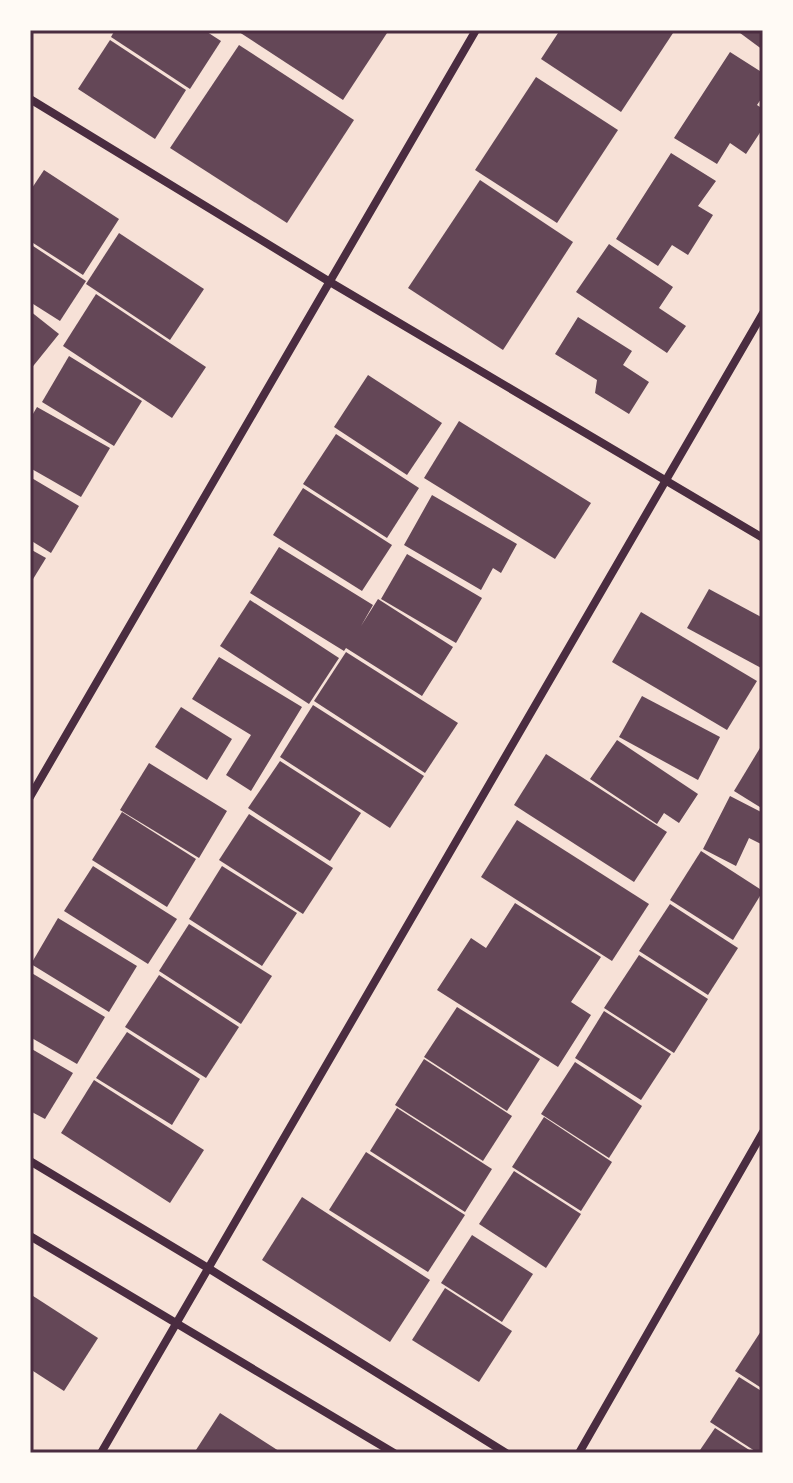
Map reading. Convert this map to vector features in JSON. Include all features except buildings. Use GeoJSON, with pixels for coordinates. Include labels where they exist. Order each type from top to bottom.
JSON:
{"type":"FeatureCollection","features":[{"type":"Feature","properties":{"kind":"street"},"geometry":{"type":"LineString","coordinates":[[30,797],[476,30]]}},
{"type":"Feature","properties":{"kind":"street"},"geometry":{"type":"LineString","coordinates":[[30,99],[330,282],[763,538]]}},
{"type":"Feature","properties":{"kind":"street"},"geometry":{"type":"LineString","coordinates":[[101,1453],[763,313]]}},
{"type":"Feature","properties":{"kind":"street"},"geometry":{"type":"LineString","coordinates":[[579,1453],[763,1132]]}},
{"type":"Feature","properties":{"kind":"street"},"geometry":{"type":"LineString","coordinates":[[30,1161],[506,1453]]}},
{"type":"Feature","properties":{"kind":"street"},"geometry":{"type":"LineString","coordinates":[[30,1236],[394,1453]]}}]}
